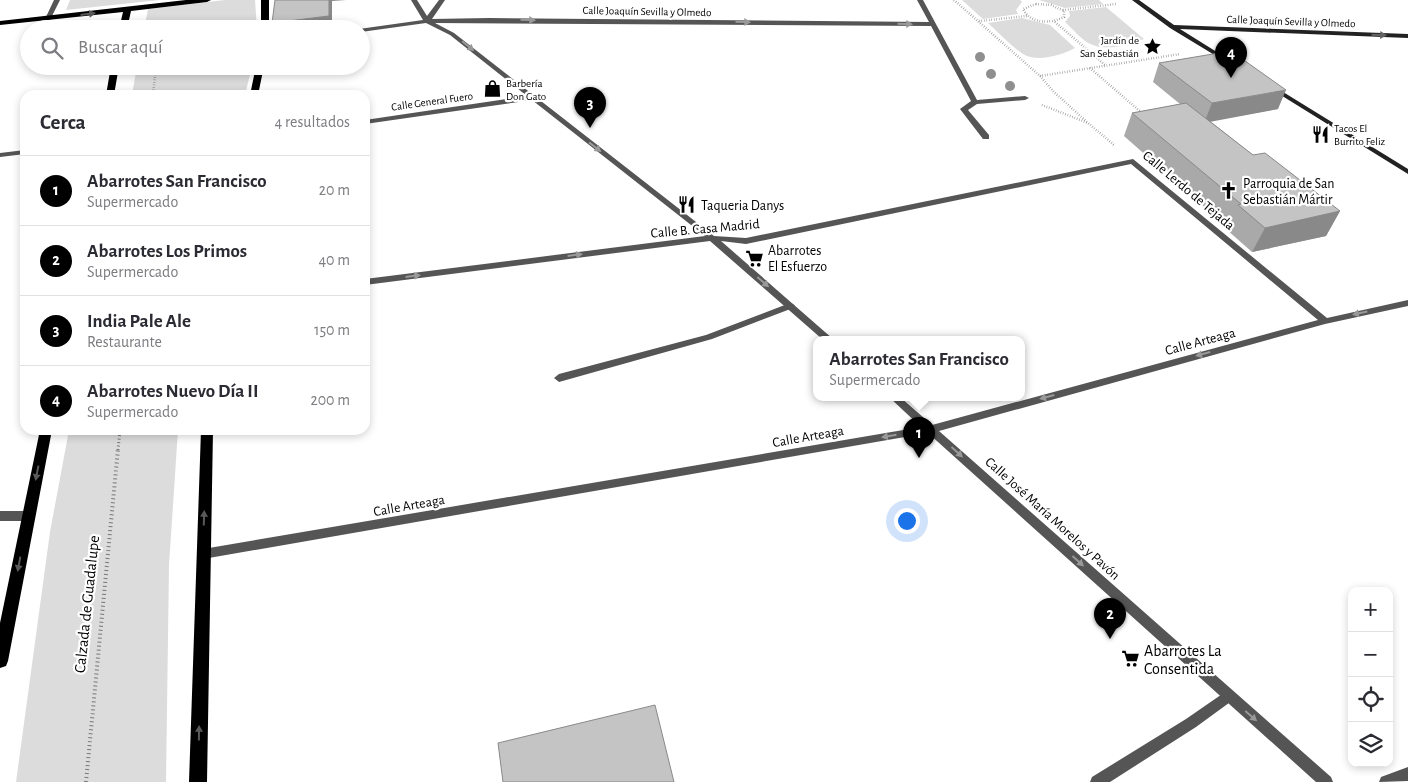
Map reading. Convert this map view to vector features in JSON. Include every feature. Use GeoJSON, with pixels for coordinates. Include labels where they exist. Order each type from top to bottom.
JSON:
{"type":"FeatureCollection","features":[{"type":"Feature","properties":{"kind":"main road"},"geometry":{"type":"LineString","coordinates":[[36,20],[207,0]]}},
{"type":"Feature","properties":{"kind":"main road"},"geometry":{"type":"LineString","coordinates":[[265,0],[265,20]]}},
{"type":"Feature","properties":{"kind":"main road"},"geometry":{"type":"LineString","coordinates":[[1135,0],[1231,63]]}},
{"type":"Feature","properties":{"kind":"main road"},"geometry":{"type":"LineString","coordinates":[[125,20],[128,9]]}},
{"type":"Feature","properties":{"kind":"main road"},"geometry":{"type":"LineString","coordinates":[[0,23],[20,21]]}},
{"type":"Feature","properties":{"kind":"main road","name":"Calle Joaquín Sevilla y Olmedo"},"geometry":{"type":"LineString","coordinates":[[1172,26],[1408,36]]}},
{"type":"Feature","properties":{"kind":"main road"},"geometry":{"type":"LineString","coordinates":[[111,90],[113,75]]}},
{"type":"Feature","properties":{"kind":"main road"},"geometry":{"type":"LineString","coordinates":[[255,90],[258,75]]}},
{"type":"Feature","properties":{"kind":"main road"},"geometry":{"type":"LineString","coordinates":[[1265,84],[1408,172]]}},
{"type":"Feature","properties":{"kind":"main road"},"geometry":{"type":"LineString","coordinates":[[0,661],[45,435]]}},
{"type":"Feature","properties":{"kind":"main road"},"geometry":{"type":"LineString","coordinates":[[198,782],[207,435]]}},
{"type":"Feature","properties":{"kind":"street"},"geometry":{"type":"LineString","coordinates":[[48,19],[57,0]]}},
{"type":"Feature","properties":{"kind":"street"},"geometry":{"type":"LineString","coordinates":[[414,0],[427,21],[452,34],[531,98],[712,238],[825,336]]}},
{"type":"Feature","properties":{"kind":"street"},"geometry":{"type":"LineString","coordinates":[[427,21],[442,0]]}},
{"type":"Feature","properties":{"kind":"street"},"geometry":{"type":"LineString","coordinates":[[920,0],[975,102]]}},
{"type":"Feature","properties":{"kind":"street","name":"Calle Joaquín Sevilla y Olmedo"},"geometry":{"type":"LineString","coordinates":[[370,29],[427,21],[488,20],[933,24]]}},
{"type":"Feature","properties":{"kind":"street","name":"Calle General Fuero"},"geometry":{"type":"LineString","coordinates":[[370,121],[531,98]]}},
{"type":"Feature","properties":{"kind":"street"},"geometry":{"type":"LineString","coordinates":[[986,137],[964,108],[975,102],[1025,98]]}},
{"type":"Feature","properties":{"kind":"street"},"geometry":{"type":"LineString","coordinates":[[0,155],[20,153]]}},
{"type":"Feature","properties":{"kind":"street","name":"Calle B. Casa Madrid"},"geometry":{"type":"LineString","coordinates":[[370,281],[712,238],[746,241],[1133,160]]}},
{"type":"Feature","properties":{"kind":"street","name":"Calle Lerdo de Tejada"},"geometry":{"type":"LineString","coordinates":[[1133,160],[1325,321]]}},
{"type":"Feature","properties":{"kind":"street","name":"Calle Arteaga"},"geometry":{"type":"LineString","coordinates":[[203,554],[932,429],[1325,321],[1408,303]]}},
{"type":"Feature","properties":{"kind":"street"},"geometry":{"type":"LineString","coordinates":[[558,378],[709,337],[790,306]]}},
{"type":"Feature","properties":{"kind":"street","name":"Calle José María Morelos y Pavón"},"geometry":{"type":"LineString","coordinates":[[899,401],[1326,782]]}},
{"type":"Feature","properties":{"kind":"street"},"geometry":{"type":"LineString","coordinates":[[0,516],[29,516]]}},
{"type":"Feature","properties":{"kind":"street"},"geometry":{"type":"LineString","coordinates":[[1097,782],[1228,696]]}},
{"type":"Feature","properties":{"kind":"street"},"geometry":{"type":"LineString","coordinates":[[1386,782],[1408,774]]}},
{"type":"Feature","properties":{"kind":"path"},"geometry":{"type":"LineString","coordinates":[[954,0],[1040,76],[1054,92],[1088,123]]}},
{"type":"Feature","properties":{"kind":"path"},"geometry":{"type":"LineString","coordinates":[[1029,0],[1033,4]]}},
{"type":"Feature","properties":{"kind":"path"},"geometry":{"type":"LineString","coordinates":[[1026,16],[1023,9],[1033,4],[1049,4],[1062,10],[1121,4],[1116,0]]}},
{"type":"Feature","properties":{"kind":"path"},"geometry":{"type":"LineString","coordinates":[[978,22],[1026,16],[1038,20],[1054,21],[1064,17],[1062,10]]}},
{"type":"Feature","properties":{"kind":"path"},"geometry":{"type":"LineString","coordinates":[[1054,21],[1105,66]]}},
{"type":"Feature","properties":{"kind":"path"},"geometry":{"type":"LineString","coordinates":[[1040,76],[1186,53]]}},
{"type":"Feature","properties":{"kind":"path"},"geometry":{"type":"LineString","coordinates":[[1090,68],[1147,117]]}},
{"type":"Feature","properties":{"kind":"path"},"geometry":{"type":"LineString","coordinates":[[154,90],[155,75]]}},
{"type":"Feature","properties":{"kind":"path","name":"Calle Lerdo de Tejada"},"geometry":{"type":"LineString","coordinates":[[1025,98],[1088,123],[1133,160]]}},
{"type":"Feature","properties":{"kind":"path","name":"Calzada de Guadalupe"},"geometry":{"type":"LineString","coordinates":[[86,782],[120,435]]}},
{"type":"Feature","properties":{"kind":"shaded area"},"geometry":{"type":"Polygon","coordinates":[[[70,0],[160,0],[66,10],[70,0]]]}},
{"type":"Feature","properties":{"kind":"shaded area"},"geometry":{"type":"Polygon","coordinates":[[[225,0],[255,0],[256,20],[146,20],[148,9],[225,0]]]}},
{"type":"Feature","properties":{"kind":"shaded area"},"geometry":{"type":"Polygon","coordinates":[[[962,0],[1020,0],[1022,2],[1016,10],[1018,14],[983,19],[962,0]]]}},
{"type":"Feature","properties":{"kind":"shaded area"},"geometry":{"type":"Polygon","coordinates":[[[1039,0],[1099,0],[1103,4],[1065,8],[1039,0]]]}},
{"type":"Feature","properties":{"kind":"shaded area"},"geometry":{"type":"Polygon","coordinates":[[[1106,7],[1144,39],[1119,46],[1099,47],[1086,41],[1065,22],[1070,16],[1069,11],[1106,7]]]}},
{"type":"Feature","properties":{"kind":"shaded area"},"geometry":{"type":"Polygon","coordinates":[[[1022,18],[1050,25],[1075,48],[1049,57],[1028,57],[988,23],[1022,18]]]}},
{"type":"Feature","properties":{"kind":"shaded area"},"geometry":{"type":"Polygon","coordinates":[[[135,75],[250,75],[246,90],[133,90],[135,75]]]}},
{"type":"Feature","properties":{"kind":"shaded area"},"geometry":{"type":"Polygon","coordinates":[[[68,435],[178,435],[169,565],[166,782],[16,782],[50,532],[68,435]]]}},
{"type":"Feature","properties":{"kind":"building"},"geometry":{"type":"Polygon","coordinates":[[[275,0],[329,0],[329,16],[296,20],[272,20],[275,0]]]}},
{"type":"Feature","properties":{"kind":"building"},"geometry":{"type":"Polygon","coordinates":[[[1231,51],[1286,90],[1212,103],[1159,63],[1231,51]]]}},
{"type":"Feature","properties":{"kind":"building"},"geometry":{"type":"Polygon","coordinates":[[[1186,103],[1253,155],[1265,153],[1340,211],[1265,228],[1238,205],[1241,204],[1132,113],[1186,103]]]}},
{"type":"Feature","properties":{"kind":"building"},"geometry":{"type":"Polygon","coordinates":[[[655,705],[674,782],[503,782],[498,743],[655,705]]]}},
{"type":"Feature","properties":{"kind":"place","name":"Jardín de San Sebastián"},"geometry":{"type":"Point","coordinates":[1153,46]}},
{"type":"Feature","properties":{"kind":"place","name":"Abarrotes Nuevo Día II"},"geometry":{"type":"Point","coordinates":[1231,78]}},
{"type":"Feature","properties":{"kind":"place","name":"Barbería Don Gato"},"geometry":{"type":"Point","coordinates":[492,89]}},
{"type":"Feature","properties":{"kind":"place","name":"India Pale Ale"},"geometry":{"type":"Point","coordinates":[590,128]}},
{"type":"Feature","properties":{"kind":"place","name":"Tacos El Burrito Feliz"},"geometry":{"type":"Point","coordinates":[1320,134]}},
{"type":"Feature","properties":{"kind":"place","name":"Parroquia de San Sebastián Mártir"},"geometry":{"type":"Point","coordinates":[1229,191]}},
{"type":"Feature","properties":{"kind":"place","name":"Taqueria Danys"},"geometry":{"type":"Point","coordinates":[687,205]}},
{"type":"Feature","properties":{"kind":"place","name":"Abarrotes El Esfuerzo"},"geometry":{"type":"Point","coordinates":[754,258]}},
{"type":"Feature","properties":{"kind":"place","name":"Abarrotes San Francisco"},"geometry":{"type":"Point","coordinates":[919,458]}},
{"type":"Feature","properties":{"kind":"place","name":"Abarrotes Los Primos"},"geometry":{"type":"Point","coordinates":[1110,639]}},
{"type":"Feature","properties":{"kind":"place","name":"Abarrotes La Consentida"},"geometry":{"type":"Point","coordinates":[1130,659]}}]}
